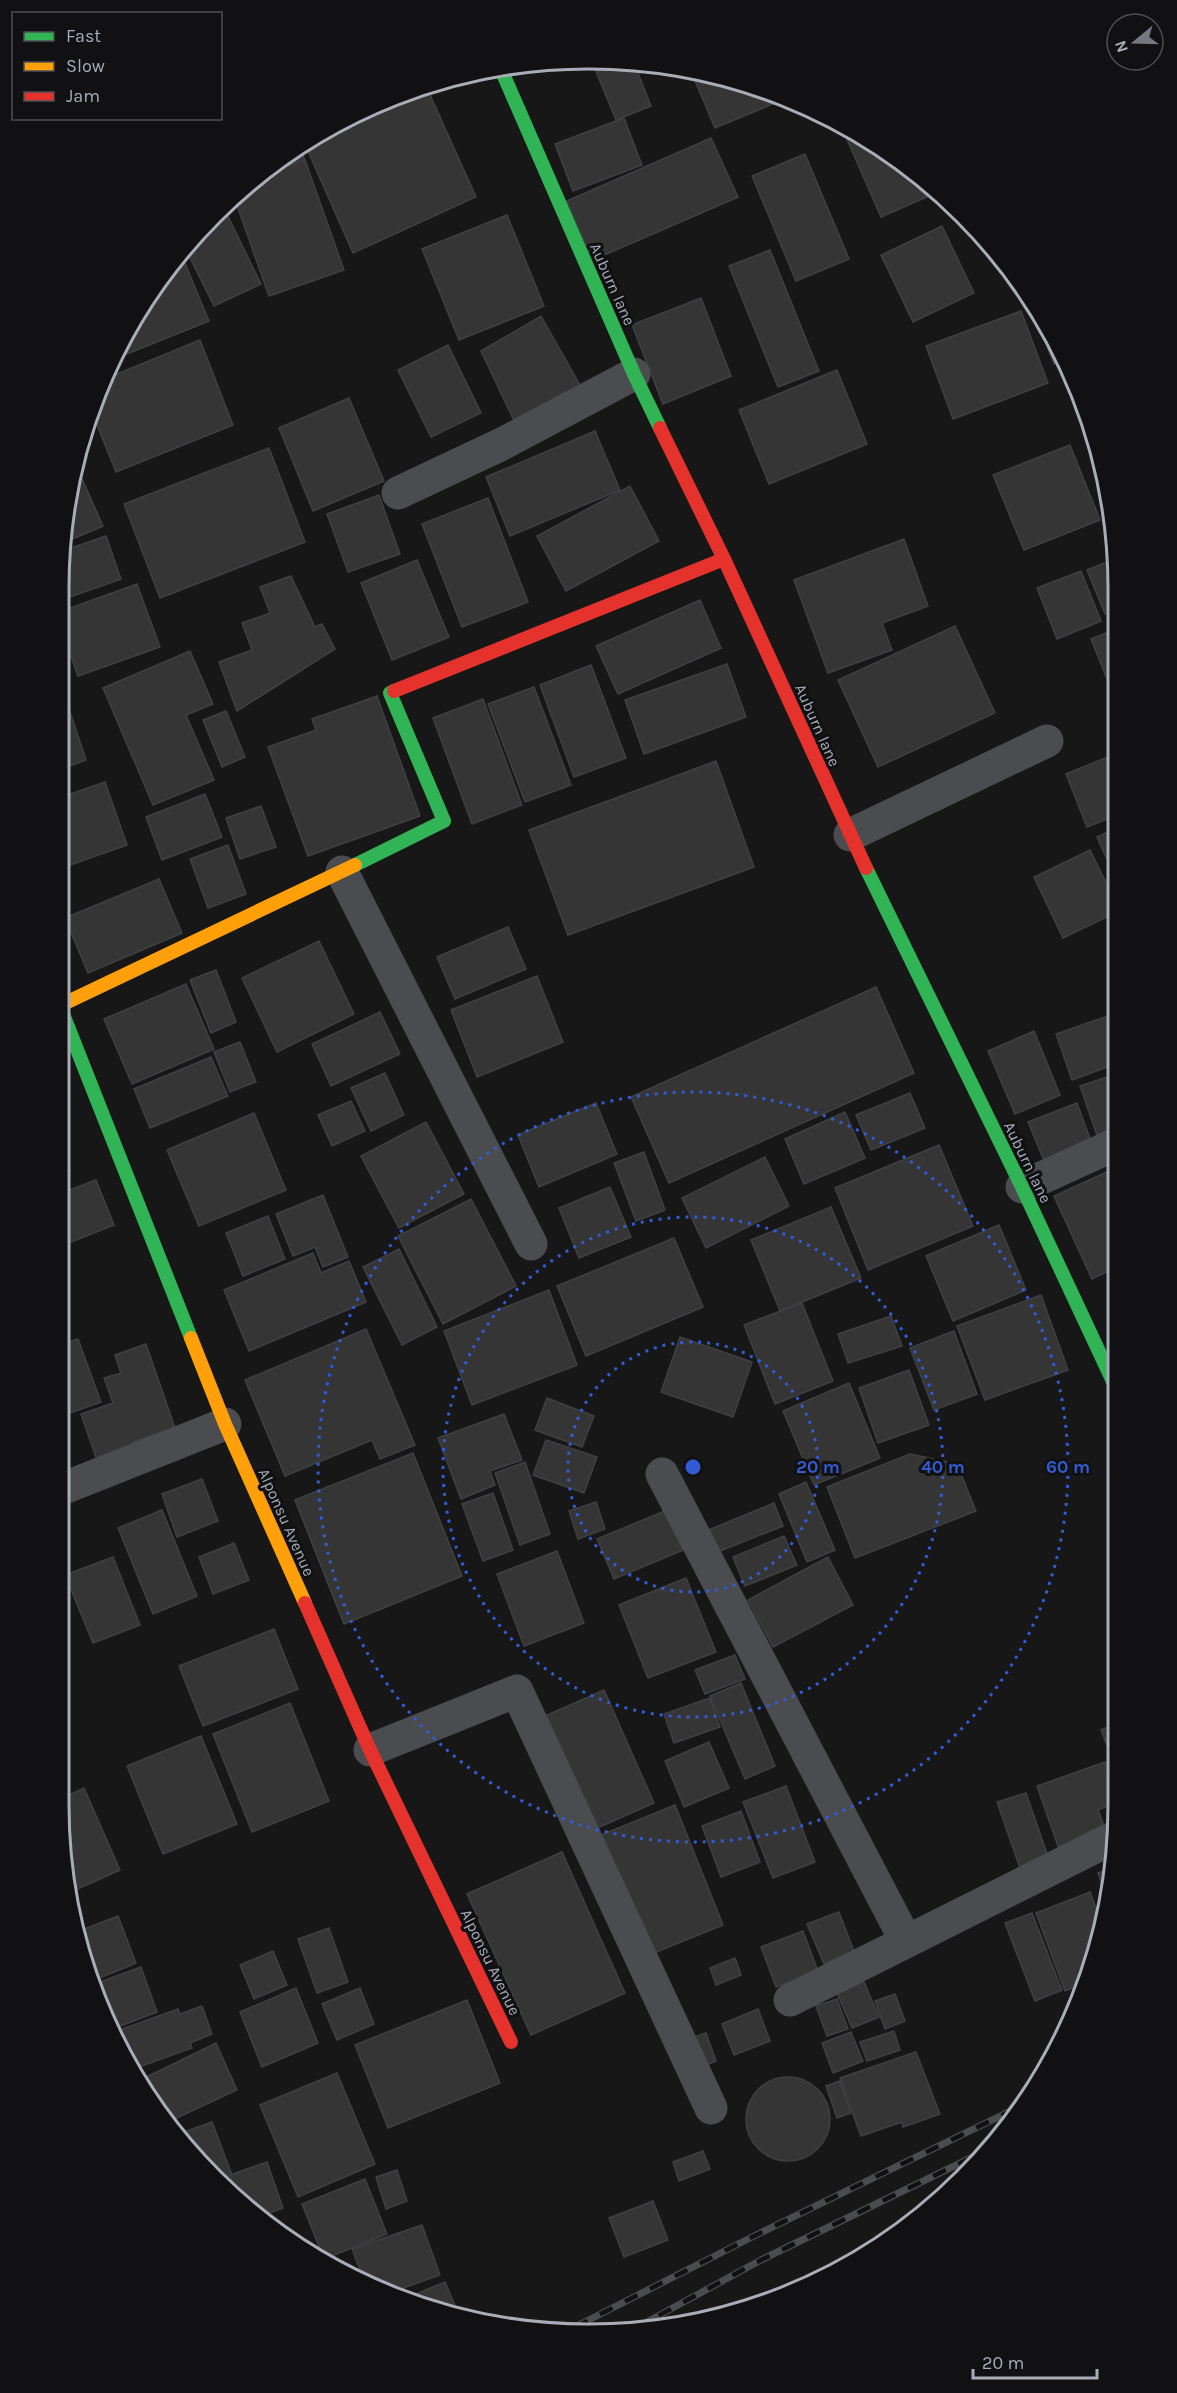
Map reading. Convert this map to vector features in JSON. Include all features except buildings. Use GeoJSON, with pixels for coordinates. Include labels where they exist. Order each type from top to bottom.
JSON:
{"type":"FeatureCollection","features":[{"type":"Feature","properties":{"kind":"street","name":"Auburn lane"},"geometry":{"type":"LineString","coordinates":[[505,76],[634,374],[724,559],[850,835],[1022,1187],[1108,1371]]}},
{"type":"Feature","properties":{"kind":"street"},"geometry":{"type":"LineString","coordinates":[[398,493],[502,444],[634,374]]}},
{"type":"Feature","properties":{"kind":"street"},"geometry":{"type":"LineString","coordinates":[[69,1000],[342,873],[444,822],[390,693],[724,559]]}},
{"type":"Feature","properties":{"kind":"street"},"geometry":{"type":"LineString","coordinates":[[850,835],[1047,741]]}},
{"type":"Feature","properties":{"kind":"street"},"geometry":{"type":"LineString","coordinates":[[342,873],[531,1244]]}},
{"type":"Feature","properties":{"kind":"street","name":"Alponsu Avenue"},"geometry":{"type":"LineString","coordinates":[[69,1030],[225,1424],[370,1750],[511,2042]]}},
{"type":"Feature","properties":{"kind":"street"},"geometry":{"type":"LineString","coordinates":[[1022,1187],[1108,1148]]}},
{"type":"Feature","properties":{"kind":"street"},"geometry":{"type":"LineString","coordinates":[[69,1487],[225,1424]]}},
{"type":"Feature","properties":{"kind":"street"},"geometry":{"type":"LineString","coordinates":[[662,1474],[906,1941]]}},
{"type":"Feature","properties":{"kind":"street"},"geometry":{"type":"LineString","coordinates":[[370,1750],[517,1691],[711,2108]]}},
{"type":"Feature","properties":{"kind":"street"},"geometry":{"type":"LineString","coordinates":[[790,2000],[1107,1841]]}},
{"type":"Feature","properties":{"kind":"railway"},"geometry":{"type":"LineString","coordinates":[[581,2324],[750,2238],[1006,2113]]}},
{"type":"Feature","properties":{"kind":"railway"},"geometry":{"type":"LineString","coordinates":[[650,2321],[761,2260],[968,2159]]}},
{"type":"Feature","properties":{"kind":"traffic: fast"},"geometry":{"type":"LineString","coordinates":[[504,76],[634,374],[660,428]]}},
{"type":"Feature","properties":{"kind":"traffic: fast"},"geometry":{"type":"LineString","coordinates":[[355,865],[444,821],[390,693],[394,691]]}},
{"type":"Feature","properties":{"kind":"traffic: fast"},"geometry":{"type":"LineString","coordinates":[[866,868],[1022,1187],[1108,1371]]}},
{"type":"Feature","properties":{"kind":"traffic: fast"},"geometry":{"type":"LineString","coordinates":[[69,1029],[191,1338]]}},
{"type":"Feature","properties":{"kind":"traffic: slow"},"geometry":{"type":"LineString","coordinates":[[69,1001],[355,865]]}},
{"type":"Feature","properties":{"kind":"traffic: slow"},"geometry":{"type":"LineString","coordinates":[[191,1338],[225,1424],[305,1603]]}},
{"type":"Feature","properties":{"kind":"traffic: jam"},"geometry":{"type":"LineString","coordinates":[[660,428],[724,559],[866,868]]}},
{"type":"Feature","properties":{"kind":"traffic: jam"},"geometry":{"type":"LineString","coordinates":[[394,691],[724,559]]}},
{"type":"Feature","properties":{"kind":"traffic: jam"},"geometry":{"type":"LineString","coordinates":[[305,1603],[370,1750],[511,2042]]}}]}
